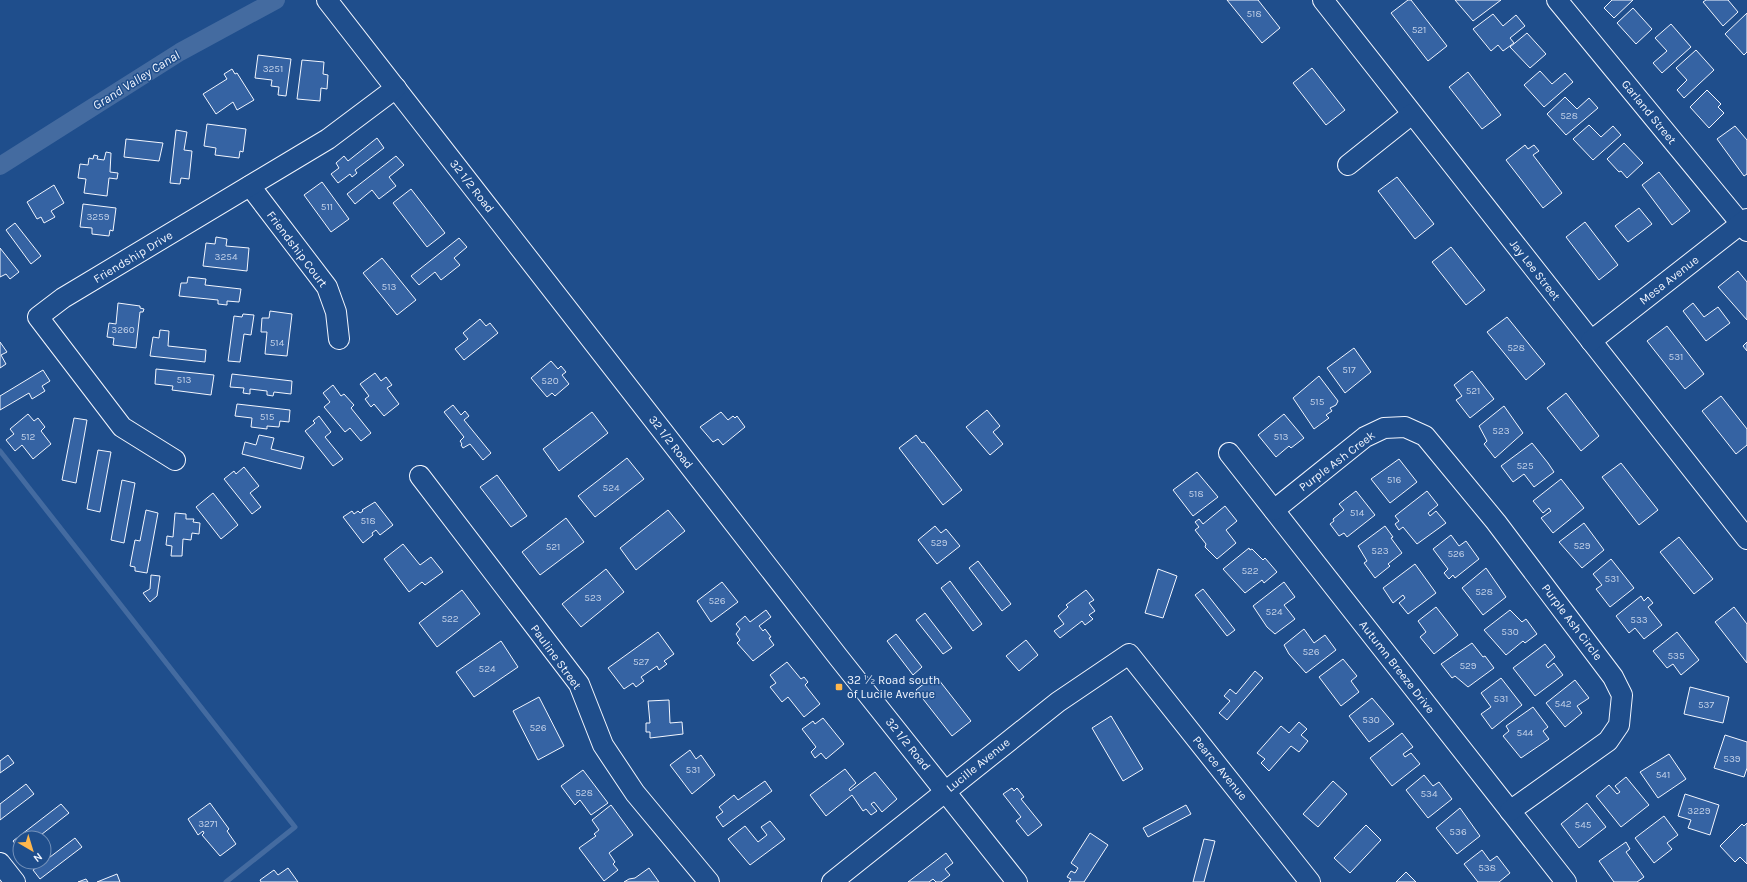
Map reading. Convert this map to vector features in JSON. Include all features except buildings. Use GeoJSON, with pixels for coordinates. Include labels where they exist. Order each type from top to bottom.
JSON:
{"type":"FeatureCollection","features":[{"type":"Feature","properties":{"kind":"street","name":"32 1/2 Road"},"geometry":{"type":"LineString","coordinates":[[327,0],[839,658],[1017,882]]}},
{"type":"Feature","properties":{"kind":"street","name":"Garland Street"},"geometry":{"type":"LineString","coordinates":[[1557,0],[1745,224]]}},
{"type":"Feature","properties":{"kind":"street","name":"Jay Lee Street"},"geometry":{"type":"LineString","coordinates":[[1334,4],[1412,114],[1747,539]]}},
{"type":"Feature","properties":{"kind":"street","name":"Friendship Drive"},"geometry":{"type":"LineString","coordinates":[[175,460],[122,427],[38,317],[63,298],[328,139],[396,88]]}},
{"type":"Feature","properties":{"kind":"street"},"geometry":{"type":"LineString","coordinates":[[1348,164],[1412,114]]}},
{"type":"Feature","properties":{"kind":"street","name":"Friendship Court"},"geometry":{"type":"LineString","coordinates":[[250,186],[327,287],[336,312],[339,339]]}},
{"type":"Feature","properties":{"kind":"street","name":"Mesa Avenue"},"geometry":{"type":"LineString","coordinates":[[1591,341],[1745,224]]}},
{"type":"Feature","properties":{"kind":"street","name":"Purple Ash Creek"},"geometry":{"type":"LineString","coordinates":[[1274,510],[1365,437],[1384,428],[1405,427]]}},
{"type":"Feature","properties":{"kind":"street","name":"Purple Ash Circle"},"geometry":{"type":"LineString","coordinates":[[1405,427],[1425,436],[1496,522],[1613,677],[1622,695],[1619,725],[1608,741],[1510,811]]}},
{"type":"Feature","properties":{"kind":"street","name":"Autumn Breeze Drive"},"geometry":{"type":"LineString","coordinates":[[1229,452],[1566,882]]}},
{"type":"Feature","properties":{"kind":"street","name":"Pauline Street"},"geometry":{"type":"LineString","coordinates":[[420,476],[579,684],[603,745],[634,793],[709,882]]}},
{"type":"Feature","properties":{"kind":"street","name":"Lucille Avenue"},"geometry":{"type":"LineString","coordinates":[[832,882],[1058,702],[1129,654]]}},
{"type":"Feature","properties":{"kind":"street","name":"Pearce Avenue"},"geometry":{"type":"LineString","coordinates":[[1129,654],[1310,882]]}},
{"type":"Feature","properties":{"kind":"street"},"geometry":{"type":"LineString","coordinates":[[0,863],[15,882]]}},
{"type":"Feature","properties":{"kind":"waterway","name":"Grand Valley Canal"},"geometry":{"type":"LineString","coordinates":[[0,166],[180,52],[276,0]]}},
{"type":"Feature","properties":{"kind":"waterway"},"geometry":{"type":"LineString","coordinates":[[0,451],[295,827],[226,882]]}},
{"type":"Feature","properties":{"kind":"place","name":"32 ½ Road south of Lucile Avenue"},"geometry":{"type":"Point","coordinates":[839,687]}}]}
